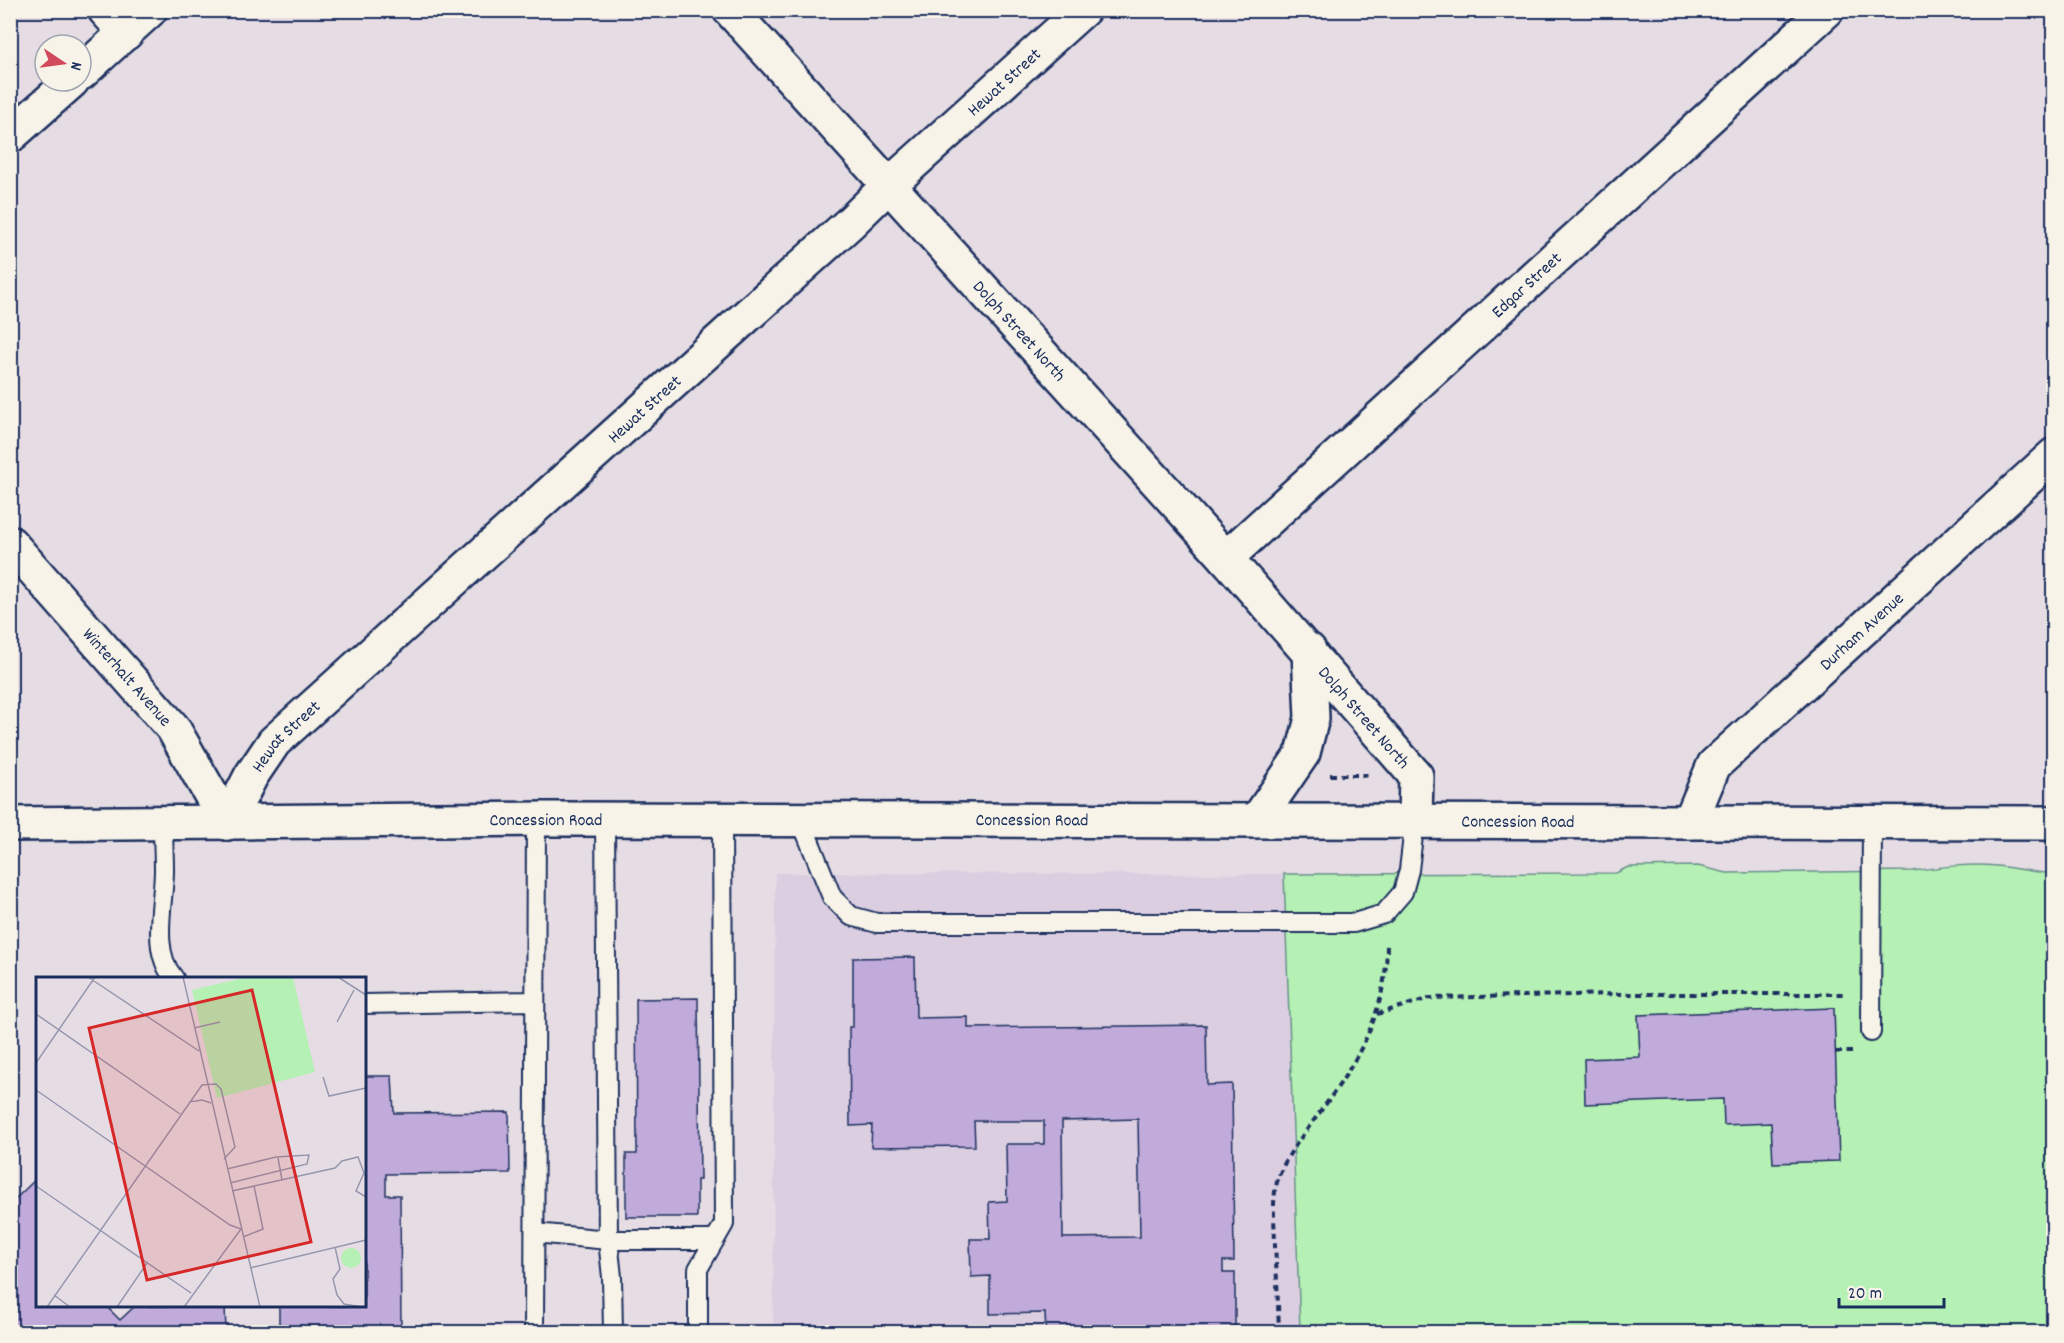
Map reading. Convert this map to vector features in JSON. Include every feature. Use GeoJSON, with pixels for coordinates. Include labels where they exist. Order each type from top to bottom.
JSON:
{"type":"FeatureCollection","features":[{"type":"Feature","properties":{"kind":"street"},"geometry":{"type":"LineString","coordinates":[[93,56],[116,22],[150,10]]}},
{"type":"Feature","properties":{"kind":"street","name":"Dolph Street North"},"geometry":{"type":"LineString","coordinates":[[730,10],[1309,650],[1416,776],[1415,819]]}},
{"type":"Feature","properties":{"kind":"street","name":"Hewat Street"},"geometry":{"type":"LineString","coordinates":[[227,823],[251,776],[274,742],[852,222],[889,184],[1083,10]]}},
{"type":"Feature","properties":{"kind":"street","name":"Edgar Street"},"geometry":{"type":"LineString","coordinates":[[1226,558],[1827,10]]}},
{"type":"Feature","properties":{"kind":"street"},"geometry":{"type":"LineString","coordinates":[[10,136],[58,93]]}},
{"type":"Feature","properties":{"kind":"street","name":"Durham Avenue"},"geometry":{"type":"LineString","coordinates":[[1690,822],[1714,765],[2054,455]]}},
{"type":"Feature","properties":{"kind":"street","name":"Winterhalt Avenue"},"geometry":{"type":"LineString","coordinates":[[10,543],[173,728],[227,823]]}},
{"type":"Feature","properties":{"kind":"street","name":"Dolph Street North"},"geometry":{"type":"LineString","coordinates":[[1258,819],[1303,753],[1312,718],[1309,650]]}},
{"type":"Feature","properties":{"kind":"street","name":"Concession Road"},"geometry":{"type":"LineString","coordinates":[[10,824],[800,818],[2054,823]]}},
{"type":"Feature","properties":{"kind":"lane"},"geometry":{"type":"LineString","coordinates":[[800,818],[832,897],[851,916],[878,923],[1354,923],[1384,914],[1403,892],[1409,870],[1415,819]]}},
{"type":"Feature","properties":{"kind":"lane"},"geometry":{"type":"LineString","coordinates":[[534,1332],[536,819]]}},
{"type":"Feature","properties":{"kind":"lane"},"geometry":{"type":"LineString","coordinates":[[605,819],[608,1240],[612,1277],[613,1332]]}},
{"type":"Feature","properties":{"kind":"lane"},"geometry":{"type":"LineString","coordinates":[[698,1332],[698,1269],[724,1224],[722,819]]}},
{"type":"Feature","properties":{"kind":"lane"},"geometry":{"type":"LineString","coordinates":[[1871,1032],[1872,822]]}},
{"type":"Feature","properties":{"kind":"lane"},"geometry":{"type":"LineString","coordinates":[[163,824],[164,871],[160,941],[167,970],[173,977]]}},
{"type":"Feature","properties":{"kind":"lane"},"geometry":{"type":"LineString","coordinates":[[366,1004],[535,1001]]}},
{"type":"Feature","properties":{"kind":"lane"},"geometry":{"type":"LineString","coordinates":[[535,1233],[608,1240],[715,1240]]}},
{"type":"Feature","properties":{"kind":"path"},"geometry":{"type":"LineString","coordinates":[[1328,775],[1380,776]]}},
{"type":"Feature","properties":{"kind":"path"},"geometry":{"type":"LineString","coordinates":[[1279,1332],[1276,1187],[1290,1151],[1338,1088],[1377,1014],[1387,964],[1387,938]]}},
{"type":"Feature","properties":{"kind":"path"},"geometry":{"type":"LineString","coordinates":[[1377,1014],[1430,998],[1618,994],[1854,994]]}},
{"type":"Feature","properties":{"kind":"path"},"geometry":{"type":"LineString","coordinates":[[1836,1052],[1855,1052]]}},
{"type":"Feature","properties":{"kind":"shaded area"},"geometry":{"type":"Polygon","coordinates":[[[775,873],[1284,874],[1299,1332],[773,1332],[775,873]]]}},
{"type":"Feature","properties":{"kind":"green space"},"geometry":{"type":"Polygon","coordinates":[[[1976,865],[2053,873],[2053,1332],[1300,1332],[1284,874],[1616,873],[1628,867],[1698,866],[1727,873],[1913,871],[1976,865]]]}},
{"type":"Feature","properties":{"kind":"building"},"geometry":{"type":"Polygon","coordinates":[[[915,957],[916,1018],[968,1017],[968,1028],[1206,1025],[1207,1085],[1232,1084],[1234,1261],[1223,1261],[1223,1273],[1235,1273],[1235,1332],[1046,1332],[1045,1313],[990,1314],[990,1276],[971,1277],[970,1239],[990,1239],[989,1202],[1007,1201],[1006,1144],[1044,1144],[1044,1121],[974,1121],[975,1146],[871,1147],[872,1125],[850,1126],[849,1027],[853,1027],[853,958],[915,957]],[[1138,1119],[1062,1121],[1063,1238],[1140,1237],[1138,1119]]]}},
{"type":"Feature","properties":{"kind":"building"},"geometry":{"type":"Polygon","coordinates":[[[698,998],[700,1180],[697,1180],[697,1217],[626,1217],[626,1154],[637,1154],[636,999],[698,998]]]}},
{"type":"Feature","properties":{"kind":"building"},"geometry":{"type":"Polygon","coordinates":[[[1834,1008],[1839,1161],[1773,1163],[1771,1123],[1724,1125],[1723,1099],[1585,1104],[1584,1059],[1640,1057],[1638,1015],[1834,1008]]]}},
{"type":"Feature","properties":{"kind":"building"},"geometry":{"type":"Polygon","coordinates":[[[366,1076],[392,1076],[394,1113],[509,1112],[510,1173],[386,1174],[386,1195],[400,1195],[401,1332],[279,1332],[279,1307],[366,1307],[366,1076]]]}},
{"type":"Feature","properties":{"kind":"building"},"geometry":{"type":"Polygon","coordinates":[[[36,1179],[36,1307],[110,1307],[108,1308],[120,1320],[134,1307],[225,1307],[226,1332],[19,1332],[10,1324],[10,1318],[13,1315],[10,1313],[10,1267],[12,1265],[10,1249],[16,1243],[10,1237],[10,1204],[36,1179]]]}}]}
